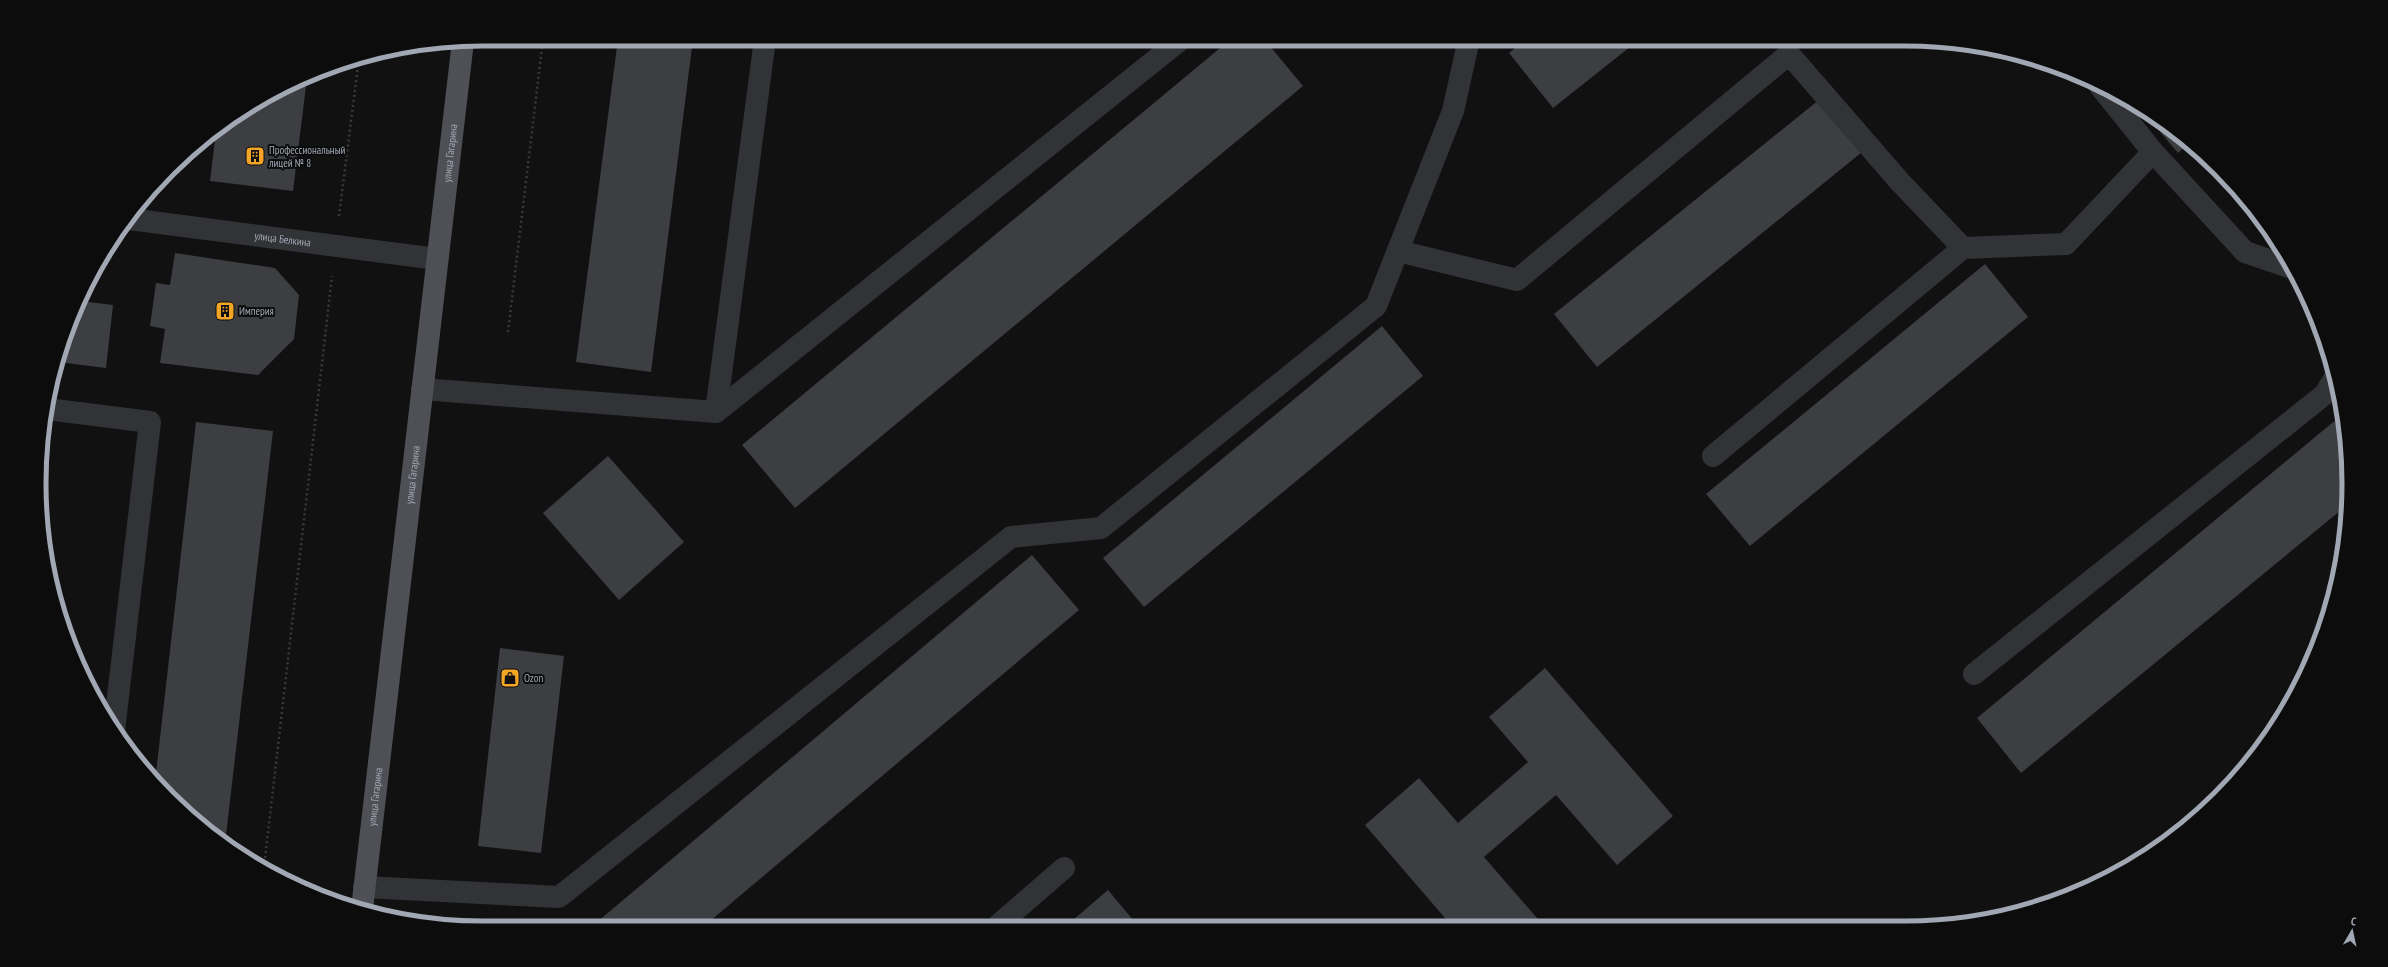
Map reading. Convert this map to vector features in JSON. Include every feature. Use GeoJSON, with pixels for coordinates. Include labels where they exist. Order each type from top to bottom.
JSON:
{"type":"FeatureCollection","features":[{"type":"Feature","properties":{"kind":"main road","name":"улица Гагарина"},"geometry":{"type":"LineString","coordinates":[[362,904],[461,47]]}},
{"type":"Feature","properties":{"kind":"street"},"geometry":{"type":"LineString","coordinates":[[716,412],[763,46]]}},
{"type":"Feature","properties":{"kind":"street"},"geometry":{"type":"LineString","coordinates":[[422,389],[716,412],[1174,46]]}},
{"type":"Feature","properties":{"kind":"street"},"geometry":{"type":"LineString","coordinates":[[364,887],[559,897],[1011,537],[1100,528],[1376,306],[1453,111],[1467,46]]}},
{"type":"Feature","properties":{"kind":"street"},"geometry":{"type":"LineString","coordinates":[[1398,251],[1517,280],[1789,54],[1900,182],[1963,248]]}},
{"type":"Feature","properties":{"kind":"street"},"geometry":{"type":"LineString","coordinates":[[2109,97],[2153,152],[2245,252],[2283,265]]}},
{"type":"Feature","properties":{"kind":"street"},"geometry":{"type":"LineString","coordinates":[[1713,456],[1963,248],[2066,244],[2153,152]]}},
{"type":"Feature","properties":{"kind":"street","name":"улица Белкина"},"geometry":{"type":"LineString","coordinates":[[134,220],[437,259]]}},
{"type":"Feature","properties":{"kind":"street"},"geometry":{"type":"LineString","coordinates":[[1974,674],[2325,394],[2331,384]]}},
{"type":"Feature","properties":{"kind":"street"},"geometry":{"type":"LineString","coordinates":[[52,410],[150,422],[115,719]]}},
{"type":"Feature","properties":{"kind":"street"},"geometry":{"type":"LineString","coordinates":[[1003,921],[1064,868]]}},
{"type":"Feature","properties":{"kind":"path"},"geometry":{"type":"LineString","coordinates":[[508,332],[542,46]]}},
{"type":"Feature","properties":{"kind":"path"},"geometry":{"type":"LineString","coordinates":[[265,862],[335,246],[358,65]]}},
{"type":"Feature","properties":{"kind":"building"},"geometry":{"type":"Polygon","coordinates":[[[617,46],[692,46],[651,372],[576,362],[617,46]]]}},
{"type":"Feature","properties":{"kind":"building"},"geometry":{"type":"Polygon","coordinates":[[[1223,46],[1270,46],[1303,86],[795,508],[742,445],[1223,46]]]}},
{"type":"Feature","properties":{"kind":"building"},"geometry":{"type":"Polygon","coordinates":[[[1518,46],[1631,46],[1553,108],[1509,53],[1518,46]]]}},
{"type":"Feature","properties":{"kind":"building","name":"Профессиональный лицей № 8"},"geometry":{"type":"Polygon","coordinates":[[[306,83],[293,191],[210,181],[215,138],[265,105],[306,83]]]}},
{"type":"Feature","properties":{"kind":"building"},"geometry":{"type":"Polygon","coordinates":[[[1825,95],[1867,148],[1597,367],[1554,314],[1825,95]]]}},
{"type":"Feature","properties":{"kind":"building"},"geometry":{"type":"Polygon","coordinates":[[[2153,124],[2184,147],[2178,153],[2153,124]]]}},
{"type":"Feature","properties":{"kind":"building","name":"Империя"},"geometry":{"type":"Polygon","coordinates":[[[175,253],[275,268],[299,295],[294,339],[258,375],[160,363],[165,329],[150,326],[156,283],[170,285],[175,253]]]}},
{"type":"Feature","properties":{"kind":"building"},"geometry":{"type":"Polygon","coordinates":[[[1985,264],[2028,317],[1750,546],[1706,494],[1985,264]]]}},
{"type":"Feature","properties":{"kind":"building"},"geometry":{"type":"Polygon","coordinates":[[[86,302],[113,305],[106,368],[63,363],[69,343],[86,302]]]}},
{"type":"Feature","properties":{"kind":"building"},"geometry":{"type":"Polygon","coordinates":[[[1382,326],[1423,376],[1144,607],[1103,558],[1382,326]]]}},
{"type":"Feature","properties":{"kind":"building"},"geometry":{"type":"Polygon","coordinates":[[[2337,419],[2341,455],[2341,510],[2021,773],[1977,718],[2337,419]]]}},
{"type":"Feature","properties":{"kind":"building"},"geometry":{"type":"Polygon","coordinates":[[[196,422],[273,431],[226,837],[174,793],[156,773],[196,422]]]}},
{"type":"Feature","properties":{"kind":"building"},"geometry":{"type":"Polygon","coordinates":[[[608,456],[684,542],[619,600],[543,513],[608,456]]]}},
{"type":"Feature","properties":{"kind":"building"},"geometry":{"type":"Polygon","coordinates":[[[1032,555],[1079,610],[710,921],[598,921],[1032,555]]]}},
{"type":"Feature","properties":{"kind":"building"},"geometry":{"type":"Polygon","coordinates":[[[500,648],[564,656],[541,853],[478,846],[500,648]]]}},
{"type":"Feature","properties":{"kind":"building"},"geometry":{"type":"Polygon","coordinates":[[[1545,668],[1673,816],[1617,865],[1556,795],[1484,857],[1540,921],[1448,921],[1365,825],[1419,778],[1458,823],[1528,762],[1489,717],[1545,668]]]}},
{"type":"Feature","properties":{"kind":"building"},"geometry":{"type":"Polygon","coordinates":[[[1108,890],[1134,921],[1072,921],[1108,890]]]}},
{"type":"Feature","properties":{"kind":"place","name":"Профессиональный лицей № 8"},"geometry":{"type":"Point","coordinates":[255,156]}},
{"type":"Feature","properties":{"kind":"place","name":"Империя"},"geometry":{"type":"Point","coordinates":[225,311]}},
{"type":"Feature","properties":{"kind":"place","name":"Ozon"},"geometry":{"type":"Point","coordinates":[510,678]}}]}
